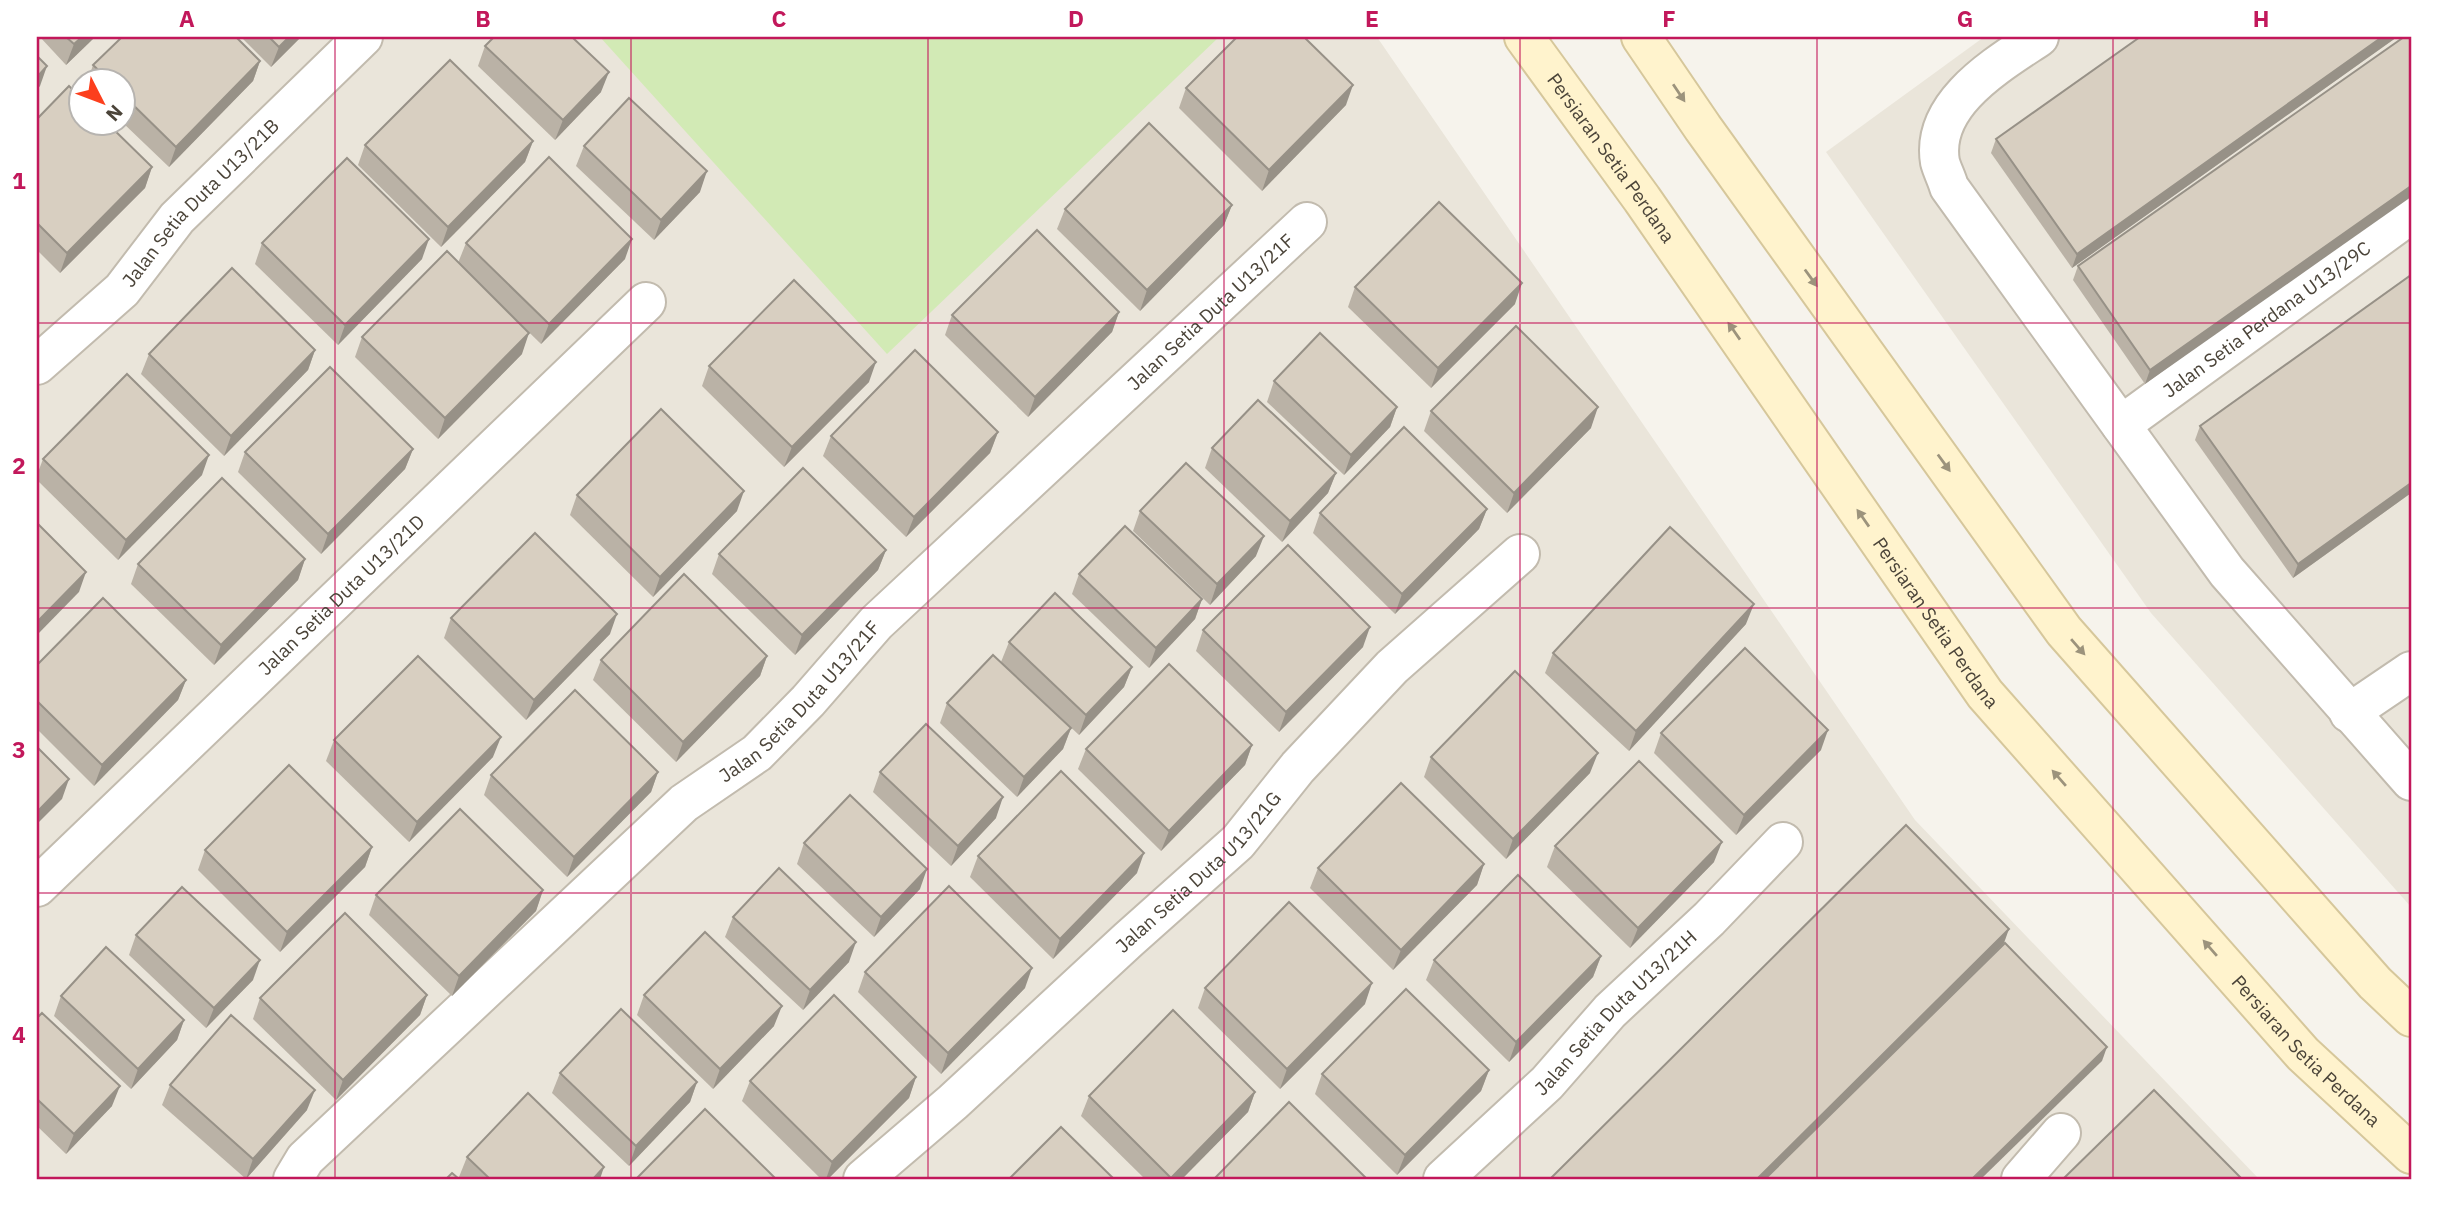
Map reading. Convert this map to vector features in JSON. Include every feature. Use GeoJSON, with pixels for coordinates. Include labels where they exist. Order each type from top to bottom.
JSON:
{"type":"FeatureCollection","features":[{"type":"Feature","properties":{"kind":"main road","name":"Persiaran Setia Perdana"},"geometry":{"type":"LineString","coordinates":[[1524,37],[1642,199],[1985,694],[2303,1054],[2411,1154]]}},
{"type":"Feature","properties":{"kind":"main road"},"geometry":{"type":"LineString","coordinates":[[1641,37],[1703,128],[2064,631],[2375,983],[2411,1017]]}},
{"type":"Feature","properties":{"kind":"street","name":"Jalan Setia Duta U13/21B"},"geometry":{"type":"LineString","coordinates":[[37,365],[122,289],[177,218],[363,37]]}},
{"type":"Feature","properties":{"kind":"street"},"geometry":{"type":"LineString","coordinates":[[2039,37],[1995,67],[1958,100],[1942,130],[1940,160],[1950,187],[2227,572],[2411,781]]}},
{"type":"Feature","properties":{"kind":"street","name":"Jalan Setia Perdana U13/29C"},"geometry":{"type":"LineString","coordinates":[[2121,425],[2411,214]]}},
{"type":"Feature","properties":{"kind":"street","name":"Jalan Setia Duta U13/21F"},"geometry":{"type":"LineString","coordinates":[[293,1179],[305,1158],[684,803],[757,753],[808,701],[876,623],[1307,222]]}},
{"type":"Feature","properties":{"kind":"street","name":"Jalan Setia Duta U13/21D"},"geometry":{"type":"LineString","coordinates":[[37,887],[646,302]]}},
{"type":"Feature","properties":{"kind":"street","name":"Jalan Setia Duta U13/21G"},"geometry":{"type":"LineString","coordinates":[[863,1179],[953,1102],[1238,842],[1297,767],[1392,667],[1520,554]]}},
{"type":"Feature","properties":{"kind":"street"},"geometry":{"type":"LineString","coordinates":[[2349,713],[2411,670]]}},
{"type":"Feature","properties":{"kind":"street","name":"Jalan Setia Duta U13/21H"},"geometry":{"type":"LineString","coordinates":[[1443,1179],[1547,1083],[1610,1011],[1709,919],[1783,842]]}},
{"type":"Feature","properties":{"kind":"street"},"geometry":{"type":"LineString","coordinates":[[2021,1179],[2061,1133]]}},
{"type":"Feature","properties":{"kind":"shaded area"},"geometry":{"type":"Polygon","coordinates":[[[37,37],[1377,37],[1915,820],[2259,1179],[37,1179],[37,37]]]}},
{"type":"Feature","properties":{"kind":"shaded area"},"geometry":{"type":"Polygon","coordinates":[[[1984,37],[2411,37],[2411,907],[2151,613],[1826,152],[1984,37]]]}},
{"type":"Feature","properties":{"kind":"green space"},"geometry":{"type":"Polygon","coordinates":[[[600,37],[1219,37],[887,354],[600,37]]]}},
{"type":"Feature","properties":{"kind":"building"},"geometry":{"type":"Polygon","coordinates":[[[66,37],[82,37],[74,44],[66,37]]]}},
{"type":"Feature","properties":{"kind":"building"},"geometry":{"type":"Polygon","coordinates":[[[122,37],[236,37],[260,61],[176,147],[136,108],[136,66],[93,65],[122,37]]]}},
{"type":"Feature","properties":{"kind":"building"},"geometry":{"type":"Polygon","coordinates":[[[269,37],[289,37],[279,47],[269,37]]]}},
{"type":"Feature","properties":{"kind":"building"},"geometry":{"type":"Polygon","coordinates":[[[494,37],[572,37],[609,72],[563,120],[485,46],[494,37]]]}},
{"type":"Feature","properties":{"kind":"building"},"geometry":{"type":"Polygon","coordinates":[[[1237,37],[1304,37],[1353,85],[1269,170],[1186,88],[1237,37]]]}},
{"type":"Feature","properties":{"kind":"building"},"geometry":{"type":"Polygon","coordinates":[[[2140,37],[2382,37],[2077,254],[1996,139],[2140,37]]]}},
{"type":"Feature","properties":{"kind":"building"},"geometry":{"type":"Polygon","coordinates":[[[2404,37],[2411,37],[2411,186],[2150,370],[2078,266],[2404,37]]]}},
{"type":"Feature","properties":{"kind":"building"},"geometry":{"type":"Polygon","coordinates":[[[37,56],[47,66],[37,77],[37,56]]]}},
{"type":"Feature","properties":{"kind":"building"},"geometry":{"type":"Polygon","coordinates":[[[450,60],[533,141],[448,227],[365,145],[450,60]]]}},
{"type":"Feature","properties":{"kind":"building"},"geometry":{"type":"Polygon","coordinates":[[[66,89],[66,136],[120,136],[152,167],[67,253],[37,223],[37,119],[66,89]]]}},
{"type":"Feature","properties":{"kind":"building"},"geometry":{"type":"Polygon","coordinates":[[[629,98],[707,171],[661,220],[584,146],[629,98]]]}},
{"type":"Feature","properties":{"kind":"building"},"geometry":{"type":"Polygon","coordinates":[[[1149,123],[1232,205],[1147,290],[1065,209],[1149,123]]]}},
{"type":"Feature","properties":{"kind":"building"},"geometry":{"type":"Polygon","coordinates":[[[549,157],[632,239],[549,324],[466,243],[549,157]]]}},
{"type":"Feature","properties":{"kind":"building"},"geometry":{"type":"Polygon","coordinates":[[[347,158],[429,239],[345,325],[262,243],[347,158]]]}},
{"type":"Feature","properties":{"kind":"building"},"geometry":{"type":"Polygon","coordinates":[[[1439,202],[1522,283],[1438,368],[1355,287],[1439,202]]]}},
{"type":"Feature","properties":{"kind":"building"},"geometry":{"type":"Polygon","coordinates":[[[1037,230],[1119,312],[1035,397],[952,315],[1037,230]]]}},
{"type":"Feature","properties":{"kind":"building"},"geometry":{"type":"Polygon","coordinates":[[[447,251],[529,333],[445,418],[362,337],[447,251]]]}},
{"type":"Feature","properties":{"kind":"building"},"geometry":{"type":"Polygon","coordinates":[[[232,268],[315,350],[231,436],[149,354],[232,268]]]}},
{"type":"Feature","properties":{"kind":"building"},"geometry":{"type":"Polygon","coordinates":[[[2411,275],[2411,483],[2298,564],[2200,426],[2411,275]]]}},
{"type":"Feature","properties":{"kind":"building"},"geometry":{"type":"Polygon","coordinates":[[[794,280],[876,362],[792,447],[709,366],[794,280]]]}},
{"type":"Feature","properties":{"kind":"building"},"geometry":{"type":"Polygon","coordinates":[[[1516,326],[1598,407],[1514,493],[1431,411],[1516,326]]]}},
{"type":"Feature","properties":{"kind":"building"},"geometry":{"type":"Polygon","coordinates":[[[1320,333],[1397,407],[1351,455],[1274,381],[1320,333]]]}},
{"type":"Feature","properties":{"kind":"building"},"geometry":{"type":"Polygon","coordinates":[[[915,350],[998,432],[914,517],[831,436],[915,350]]]}},
{"type":"Feature","properties":{"kind":"building"},"geometry":{"type":"Polygon","coordinates":[[[330,367],[413,449],[328,534],[245,452],[330,367]]]}},
{"type":"Feature","properties":{"kind":"building"},"geometry":{"type":"Polygon","coordinates":[[[127,374],[209,455],[126,540],[43,459],[127,374]]]}},
{"type":"Feature","properties":{"kind":"building"},"geometry":{"type":"Polygon","coordinates":[[[1258,400],[1336,473],[1290,521],[1212,448],[1258,400]]]}},
{"type":"Feature","properties":{"kind":"building"},"geometry":{"type":"Polygon","coordinates":[[[661,409],[744,491],[660,577],[577,495],[661,409]]]}},
{"type":"Feature","properties":{"kind":"building"},"geometry":{"type":"Polygon","coordinates":[[[1404,427],[1487,509],[1402,594],[1320,513],[1404,427]]]}},
{"type":"Feature","properties":{"kind":"building"},"geometry":{"type":"Polygon","coordinates":[[[1186,463],[1264,536],[1217,584],[1140,511],[1186,463]]]}},
{"type":"Feature","properties":{"kind":"building"},"geometry":{"type":"Polygon","coordinates":[[[803,468],[886,550],[802,635],[719,554],[803,468]]]}},
{"type":"Feature","properties":{"kind":"building"},"geometry":{"type":"Polygon","coordinates":[[[222,478],[305,559],[221,645],[138,564],[222,478]]]}},
{"type":"Feature","properties":{"kind":"building"},"geometry":{"type":"Polygon","coordinates":[[[37,523],[86,572],[37,622],[37,523]]]}},
{"type":"Feature","properties":{"kind":"building"},"geometry":{"type":"Polygon","coordinates":[[[1125,526],[1202,599],[1156,648],[1079,574],[1125,526]]]}},
{"type":"Feature","properties":{"kind":"building"},"geometry":{"type":"Polygon","coordinates":[[[1670,527],[1754,604],[1636,731],[1553,653],[1670,527]]]}},
{"type":"Feature","properties":{"kind":"building"},"geometry":{"type":"Polygon","coordinates":[[[535,533],[617,614],[534,700],[451,618],[535,533]]]}},
{"type":"Feature","properties":{"kind":"building"},"geometry":{"type":"Polygon","coordinates":[[[1288,545],[1370,627],[1286,712],[1203,630],[1288,545]]]}},
{"type":"Feature","properties":{"kind":"building"},"geometry":{"type":"Polygon","coordinates":[[[684,574],[767,656],[683,742],[601,660],[684,574]]]}},
{"type":"Feature","properties":{"kind":"building"},"geometry":{"type":"Polygon","coordinates":[[[1055,593],[1132,667],[1086,715],[1009,642],[1055,593]]]}},
{"type":"Feature","properties":{"kind":"building"},"geometry":{"type":"Polygon","coordinates":[[[103,598],[186,680],[102,765],[37,701],[37,665],[103,598]]]}},
{"type":"Feature","properties":{"kind":"building"},"geometry":{"type":"Polygon","coordinates":[[[1745,648],[1828,730],[1744,815],[1661,733],[1745,648]]]}},
{"type":"Feature","properties":{"kind":"building"},"geometry":{"type":"Polygon","coordinates":[[[993,655],[1071,728],[1024,777],[947,703],[993,655]]]}},
{"type":"Feature","properties":{"kind":"building"},"geometry":{"type":"Polygon","coordinates":[[[418,656],[501,737],[417,822],[334,740],[418,656]]]}},
{"type":"Feature","properties":{"kind":"building"},"geometry":{"type":"Polygon","coordinates":[[[1169,664],[1252,745],[1169,831],[1086,749],[1169,664]]]}},
{"type":"Feature","properties":{"kind":"building"},"geometry":{"type":"Polygon","coordinates":[[[1515,671],[1598,753],[1513,839],[1431,757],[1515,671]]]}},
{"type":"Feature","properties":{"kind":"building"},"geometry":{"type":"Polygon","coordinates":[[[575,690],[658,772],[574,857],[491,775],[575,690]]]}},
{"type":"Feature","properties":{"kind":"building"},"geometry":{"type":"Polygon","coordinates":[[[926,724],[1003,797],[958,846],[880,772],[926,724]]]}},
{"type":"Feature","properties":{"kind":"building"},"geometry":{"type":"Polygon","coordinates":[[[37,747],[69,779],[37,812],[37,747]]]}},
{"type":"Feature","properties":{"kind":"building"},"geometry":{"type":"Polygon","coordinates":[[[1639,761],[1722,842],[1638,928],[1555,846],[1639,761]]]}},
{"type":"Feature","properties":{"kind":"building"},"geometry":{"type":"Polygon","coordinates":[[[289,765],[372,847],[287,932],[205,850],[289,765]]]}},
{"type":"Feature","properties":{"kind":"building"},"geometry":{"type":"Polygon","coordinates":[[[1061,771],[1144,853],[1060,939],[978,856],[1061,771]]]}},
{"type":"Feature","properties":{"kind":"building"},"geometry":{"type":"Polygon","coordinates":[[[1401,783],[1484,864],[1401,950],[1318,868],[1401,783]]]}},
{"type":"Feature","properties":{"kind":"building"},"geometry":{"type":"Polygon","coordinates":[[[850,795],[927,869],[881,917],[804,843],[850,795]]]}},
{"type":"Feature","properties":{"kind":"building"},"geometry":{"type":"Polygon","coordinates":[[[460,809],[543,890],[459,976],[376,895],[460,809]]]}},
{"type":"Feature","properties":{"kind":"building"},"geometry":{"type":"Polygon","coordinates":[[[1906,825],[2009,929],[1757,1179],[1550,1179],[1906,825]]]}},
{"type":"Feature","properties":{"kind":"building"},"geometry":{"type":"Polygon","coordinates":[[[779,868],[856,942],[810,990],[733,917],[779,868]]]}},
{"type":"Feature","properties":{"kind":"building"},"geometry":{"type":"Polygon","coordinates":[[[1518,875],[1601,956],[1516,1042],[1434,960],[1518,875]]]}},
{"type":"Feature","properties":{"kind":"building"},"geometry":{"type":"Polygon","coordinates":[[[949,886],[1032,968],[948,1053],[865,972],[949,886]]]}},
{"type":"Feature","properties":{"kind":"building"},"geometry":{"type":"Polygon","coordinates":[[[182,887],[260,960],[214,1008],[136,935],[182,887]]]}},
{"type":"Feature","properties":{"kind":"building"},"geometry":{"type":"Polygon","coordinates":[[[1289,902],[1372,983],[1287,1069],[1205,988],[1289,902]]]}},
{"type":"Feature","properties":{"kind":"building"},"geometry":{"type":"Polygon","coordinates":[[[345,913],[427,995],[343,1080],[260,998],[345,913]]]}},
{"type":"Feature","properties":{"kind":"building"},"geometry":{"type":"Polygon","coordinates":[[[705,932],[782,1006],[720,1069],[644,995],[705,932]]]}},
{"type":"Feature","properties":{"kind":"building"},"geometry":{"type":"Polygon","coordinates":[[[2005,943],[2107,1047],[1972,1179],[1765,1179],[2005,943]]]}},
{"type":"Feature","properties":{"kind":"building"},"geometry":{"type":"Polygon","coordinates":[[[106,947],[184,1020],[138,1069],[61,996],[106,947]]]}},
{"type":"Feature","properties":{"kind":"building"},"geometry":{"type":"Polygon","coordinates":[[[1406,989],[1489,1070],[1405,1155],[1322,1074],[1406,989]]]}},
{"type":"Feature","properties":{"kind":"building"},"geometry":{"type":"Polygon","coordinates":[[[834,995],[916,1077],[832,1162],[750,1081],[834,995]]]}},
{"type":"Feature","properties":{"kind":"building"},"geometry":{"type":"Polygon","coordinates":[[[621,1009],[697,1082],[636,1146],[560,1073],[621,1009]]]}},
{"type":"Feature","properties":{"kind":"building"},"geometry":{"type":"Polygon","coordinates":[[[1173,1010],[1255,1092],[1171,1178],[1089,1096],[1173,1010]]]}},
{"type":"Feature","properties":{"kind":"building"},"geometry":{"type":"Polygon","coordinates":[[[42,1013],[120,1086],[74,1134],[37,1099],[37,1018],[42,1013]]]}},
{"type":"Feature","properties":{"kind":"building"},"geometry":{"type":"Polygon","coordinates":[[[231,1015],[315,1090],[253,1159],[170,1085],[231,1015]]]}},
{"type":"Feature","properties":{"kind":"building"},"geometry":{"type":"Polygon","coordinates":[[[2154,1090],[2242,1179],[2063,1179],[2154,1090]]]}},
{"type":"Feature","properties":{"kind":"building"},"geometry":{"type":"Polygon","coordinates":[[[528,1093],[604,1167],[593,1179],[490,1179],[467,1157],[528,1093]]]}},
{"type":"Feature","properties":{"kind":"building"},"geometry":{"type":"Polygon","coordinates":[[[1289,1102],[1367,1179],[1214,1179],[1289,1102]]]}},
{"type":"Feature","properties":{"kind":"building"},"geometry":{"type":"Polygon","coordinates":[[[705,1109],[776,1179],[636,1179],[705,1109]]]}},
{"type":"Feature","properties":{"kind":"building"},"geometry":{"type":"Polygon","coordinates":[[[1061,1127],[1114,1179],[1009,1179],[1061,1127]]]}},
{"type":"Feature","properties":{"kind":"building"},"geometry":{"type":"Polygon","coordinates":[[[452,1173],[459,1179],[446,1179],[452,1173]]]}}]}
